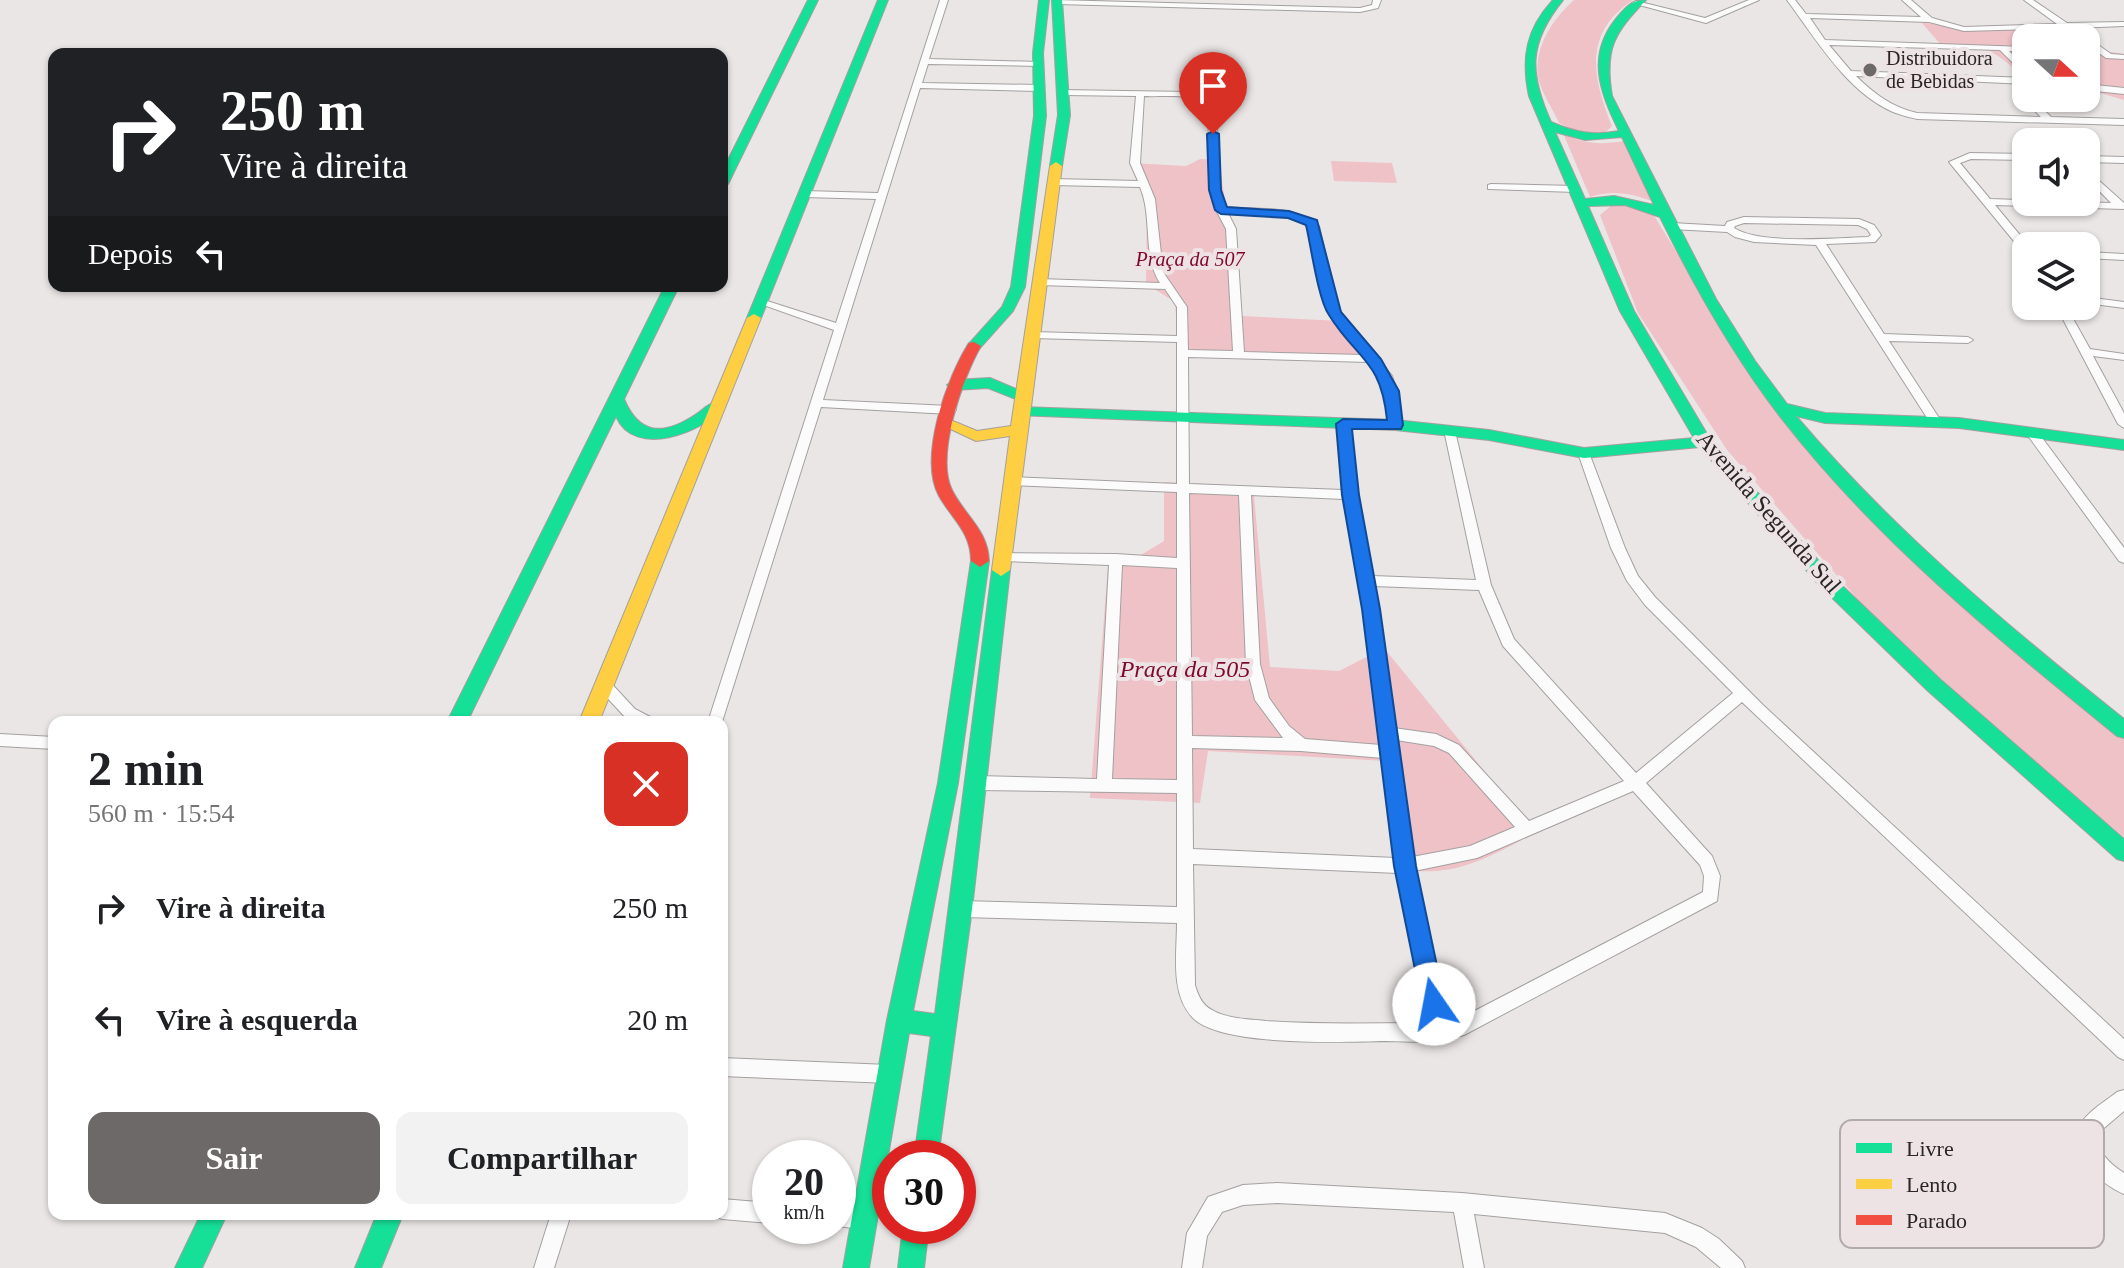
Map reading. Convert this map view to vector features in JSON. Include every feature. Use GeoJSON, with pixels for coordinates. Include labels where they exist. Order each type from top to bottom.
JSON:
{"type":"FeatureCollection","features":[{"type":"Feature","properties":{"kind":"main road"},"geometry":{"type":"LineString","coordinates":[[728,172],[813,0]]}},
{"type":"Feature","properties":{"kind":"main road"},"geometry":{"type":"LineString","coordinates":[[591,716],[883,0]]}},
{"type":"Feature","properties":{"kind":"main road","name":"Avenida Segunda Sul"},"geometry":{"type":"LineString","coordinates":[[1558,0],[1536,24],[1530,40],[1527,66],[1534,96],[1627,311],[1704,442],[1826,581],[1934,685],[2124,852]]}},
{"type":"Feature","properties":{"kind":"main road"},"geometry":{"type":"LineString","coordinates":[[928,1140],[961,909],[1021,413],[1064,115],[1053,1]]}},
{"type":"Feature","properties":{"kind":"main road"},"geometry":{"type":"LineString","coordinates":[[856,1268],[899,1020],[948,783],[981,551],[976,532],[939,481],[954,385],[971,350],[1016,296],[1040,116],[1038,59],[1053,1]]}},
{"type":"Feature","properties":{"kind":"main road"},"geometry":{"type":"LineString","coordinates":[[1638,2],[1611,28],[1603,47],[1603,82],[1610,106],[1749,363],[1856,495],[1919,557],[2124,730]]}},
{"type":"Feature","properties":{"kind":"main road"},"geometry":{"type":"LineString","coordinates":[[1038,59],[1060,52]]}},
{"type":"Feature","properties":{"kind":"main road"},"geometry":{"type":"LineString","coordinates":[[1040,116],[1064,115]]}},
{"type":"Feature","properties":{"kind":"main road"},"geometry":{"type":"LineString","coordinates":[[1546,124],[1571,136],[1589,139],[1599,140],[1625,133]]}},
{"type":"Feature","properties":{"kind":"main road"},"geometry":{"type":"LineString","coordinates":[[1578,196],[1633,201],[1669,220]]}},
{"type":"Feature","properties":{"kind":"main road"},"geometry":{"type":"LineString","coordinates":[[460,716],[669,292]]}},
{"type":"Feature","properties":{"kind":"main road"},"geometry":{"type":"LineString","coordinates":[[954,385],[984,381],[1004,385],[1021,413]]}},
{"type":"Feature","properties":{"kind":"main road"},"geometry":{"type":"LineString","coordinates":[[616,399],[622,419],[630,427],[656,432],[683,430],[718,404]]}},
{"type":"Feature","properties":{"kind":"main road"},"geometry":{"type":"LineString","coordinates":[[1783,407],[1808,416],[1847,423],[1935,421],[2124,445]]}},
{"type":"Feature","properties":{"kind":"main road"},"geometry":{"type":"LineString","coordinates":[[949,417],[976,436],[999,435],[1021,413],[1395,425],[1450,430],[1584,453],[1704,442]]}},
{"type":"Feature","properties":{"kind":"main road"},"geometry":{"type":"LineString","coordinates":[[1815,445],[1830,430],[1847,423]]}},
{"type":"Feature","properties":{"kind":"main road"},"geometry":{"type":"LineString","coordinates":[[899,1020],[944,1027]]}},
{"type":"Feature","properties":{"kind":"main road"},"geometry":{"type":"LineString","coordinates":[[188,1268],[211,1220]]}},
{"type":"Feature","properties":{"kind":"main road"},"geometry":{"type":"LineString","coordinates":[[368,1268],[388,1220]]}},
{"type":"Feature","properties":{"kind":"main road"},"geometry":{"type":"LineString","coordinates":[[911,1268],[914,1244]]}},
{"type":"Feature","properties":{"kind":"street"},"geometry":{"type":"LineString","coordinates":[[717,716],[944,0]]}},
{"type":"Feature","properties":{"kind":"street"},"geometry":{"type":"LineString","coordinates":[[1053,1],[1231,3],[1360,10],[1375,6],[1377,0]]}},
{"type":"Feature","properties":{"kind":"street"},"geometry":{"type":"LineString","coordinates":[[1638,2],[1706,21],[1755,0]]}},
{"type":"Feature","properties":{"kind":"street"},"geometry":{"type":"LineString","coordinates":[[1791,0],[1849,73],[1885,107],[1908,115],[2124,122]]}},
{"type":"Feature","properties":{"kind":"street"},"geometry":{"type":"LineString","coordinates":[[1906,0],[1929,20]]}},
{"type":"Feature","properties":{"kind":"street"},"geometry":{"type":"LineString","coordinates":[[2028,0],[2063,24]]}},
{"type":"Feature","properties":{"kind":"street"},"geometry":{"type":"LineString","coordinates":[[1804,16],[1929,20],[1964,29],[2012,28]]}},
{"type":"Feature","properties":{"kind":"street"},"geometry":{"type":"LineString","coordinates":[[2100,25],[2124,24]]}},
{"type":"Feature","properties":{"kind":"street"},"geometry":{"type":"LineString","coordinates":[[1825,42],[2012,48]]}},
{"type":"Feature","properties":{"kind":"street"},"geometry":{"type":"LineString","coordinates":[[2002,48],[2012,59]]}},
{"type":"Feature","properties":{"kind":"street"},"geometry":{"type":"LineString","coordinates":[[2100,50],[2109,56]]}},
{"type":"Feature","properties":{"kind":"street"},"geometry":{"type":"LineString","coordinates":[[2100,55],[2124,57]]}},
{"type":"Feature","properties":{"kind":"street"},"geometry":{"type":"LineString","coordinates":[[925,61],[1038,59]]}},
{"type":"Feature","properties":{"kind":"street"},"geometry":{"type":"LineString","coordinates":[[1849,73],[2012,80]]}},
{"type":"Feature","properties":{"kind":"street"},"geometry":{"type":"LineString","coordinates":[[2007,79],[2012,84]]}},
{"type":"Feature","properties":{"kind":"street"},"geometry":{"type":"LineString","coordinates":[[916,85],[1040,88]]}},
{"type":"Feature","properties":{"kind":"street"},"geometry":{"type":"LineString","coordinates":[[2100,88],[2124,91]]}},
{"type":"Feature","properties":{"kind":"street"},"geometry":{"type":"LineString","coordinates":[[1064,92],[1197,96],[1209,102],[1215,190],[1231,229],[1239,354]]}},
{"type":"Feature","properties":{"kind":"street"},"geometry":{"type":"LineString","coordinates":[[1140,93],[1134,154],[1150,199],[1154,260],[1165,286],[1179,299],[1184,353],[1186,985],[1192,1003],[1202,1015],[1218,1024],[1278,1030],[1439,1032],[1464,1026],[1711,896],[1712,876],[1706,861],[1508,642],[1484,585],[1450,430]]}},
{"type":"Feature","properties":{"kind":"street"},"geometry":{"type":"LineString","coordinates":[[2041,112],[2050,121]]}},
{"type":"Feature","properties":{"kind":"street"},"geometry":{"type":"LineString","coordinates":[[2012,157],[1970,156],[1954,162],[2012,233]]}},
{"type":"Feature","properties":{"kind":"street"},"geometry":{"type":"LineString","coordinates":[[2100,159],[2124,160]]}},
{"type":"Feature","properties":{"kind":"street"},"geometry":{"type":"LineString","coordinates":[[1053,182],[1144,184]]}},
{"type":"Feature","properties":{"kind":"street"},"geometry":{"type":"LineString","coordinates":[[2100,185],[2122,206]]}},
{"type":"Feature","properties":{"kind":"street"},"geometry":{"type":"LineString","coordinates":[[1491,187],[1578,196]]}},
{"type":"Feature","properties":{"kind":"street"},"geometry":{"type":"LineString","coordinates":[[804,194],[881,196]]}},
{"type":"Feature","properties":{"kind":"street"},"geometry":{"type":"LineString","coordinates":[[1985,202],[2122,206]]}},
{"type":"Feature","properties":{"kind":"street"},"geometry":{"type":"LineString","coordinates":[[1221,210],[1289,215],[1312,223],[1334,312],[1374,359],[1389,382],[1395,425]]}},
{"type":"Feature","properties":{"kind":"street"},"geometry":{"type":"LineString","coordinates":[[1669,220],[1729,229],[1734,235],[1755,239],[1871,240],[1876,235],[1871,227],[1852,222],[1744,220],[1734,221],[1729,229]]}},
{"type":"Feature","properties":{"kind":"street"},"geometry":{"type":"LineString","coordinates":[[1818,240],[1935,421]]}},
{"type":"Feature","properties":{"kind":"street"},"geometry":{"type":"LineString","coordinates":[[2100,256],[2124,257]]}},
{"type":"Feature","properties":{"kind":"street"},"geometry":{"type":"LineString","coordinates":[[1039,282],[1165,286]]}},
{"type":"Feature","properties":{"kind":"street"},"geometry":{"type":"LineString","coordinates":[[760,302],[839,328]]}},
{"type":"Feature","properties":{"kind":"street"},"geometry":{"type":"LineString","coordinates":[[2100,302],[2124,305]]}},
{"type":"Feature","properties":{"kind":"street"},"geometry":{"type":"LineString","coordinates":[[2069,320],[2124,424]]}},
{"type":"Feature","properties":{"kind":"street"},"geometry":{"type":"LineString","coordinates":[[1033,335],[1183,339]]}},
{"type":"Feature","properties":{"kind":"street"},"geometry":{"type":"LineString","coordinates":[[1881,337],[1968,340]]}},
{"type":"Feature","properties":{"kind":"street"},"geometry":{"type":"LineString","coordinates":[[2086,352],[2124,357]]}},
{"type":"Feature","properties":{"kind":"street"},"geometry":{"type":"LineString","coordinates":[[1184,353],[1374,359]]}},
{"type":"Feature","properties":{"kind":"street"},"geometry":{"type":"LineString","coordinates":[[815,403],[949,417]]}},
{"type":"Feature","properties":{"kind":"street"},"geometry":{"type":"LineString","coordinates":[[1343,424],[1350,495],[1367,581],[1405,866],[1439,1032]]}},
{"type":"Feature","properties":{"kind":"street"},"geometry":{"type":"LineString","coordinates":[[2033,434],[2124,558]]}},
{"type":"Feature","properties":{"kind":"street"},"geometry":{"type":"LineString","coordinates":[[1584,453],[1618,548],[1632,578],[1650,601],[1743,693],[2124,1051]]}},
{"type":"Feature","properties":{"kind":"street"},"geometry":{"type":"LineString","coordinates":[[1013,481],[1350,495]]}},
{"type":"Feature","properties":{"kind":"street"},"geometry":{"type":"LineString","coordinates":[[1245,492],[1257,684],[1272,715],[1301,745]]}},
{"type":"Feature","properties":{"kind":"street"},"geometry":{"type":"LineString","coordinates":[[1004,556],[1185,563]]}},
{"type":"Feature","properties":{"kind":"street"},"geometry":{"type":"LineString","coordinates":[[1104,787],[1116,559]]}},
{"type":"Feature","properties":{"kind":"street"},"geometry":{"type":"LineString","coordinates":[[1367,581],[1484,585]]}},
{"type":"Feature","properties":{"kind":"street"},"geometry":{"type":"LineString","coordinates":[[604,685],[636,716]]}},
{"type":"Feature","properties":{"kind":"street"},"geometry":{"type":"LineString","coordinates":[[1186,856],[1405,866],[1471,853],[1635,783],[1743,693]]}},
{"type":"Feature","properties":{"kind":"street"},"geometry":{"type":"LineString","coordinates":[[1388,733],[1436,740],[1454,749],[1527,829]]}},
{"type":"Feature","properties":{"kind":"street"},"geometry":{"type":"LineString","coordinates":[[0,740],[48,743]]}},
{"type":"Feature","properties":{"kind":"street"},"geometry":{"type":"LineString","coordinates":[[1185,742],[1301,745],[1391,752]]}},
{"type":"Feature","properties":{"kind":"street"},"geometry":{"type":"LineString","coordinates":[[977,783],[1185,787]]}},
{"type":"Feature","properties":{"kind":"street"},"geometry":{"type":"LineString","coordinates":[[961,909],[1185,915]]}},
{"type":"Feature","properties":{"kind":"street"},"geometry":{"type":"LineString","coordinates":[[728,1067],[889,1074]]}},
{"type":"Feature","properties":{"kind":"street"},"geometry":{"type":"LineString","coordinates":[[2099,1120],[2124,1099]]}},
{"type":"Feature","properties":{"kind":"street"},"geometry":{"type":"LineString","coordinates":[[2104,1170],[2124,1184]]}},
{"type":"Feature","properties":{"kind":"street"},"geometry":{"type":"LineString","coordinates":[[1192,1268],[1197,1233],[1215,1204],[1243,1195],[1277,1193],[1462,1203],[1665,1223],[1693,1232],[1720,1250],[1735,1268]]}},
{"type":"Feature","properties":{"kind":"street"},"geometry":{"type":"LineString","coordinates":[[1462,1203],[1474,1268]]}},
{"type":"Feature","properties":{"kind":"street"},"geometry":{"type":"LineString","coordinates":[[728,1210],[752,1212]]}},
{"type":"Feature","properties":{"kind":"street"},"geometry":{"type":"LineString","coordinates":[[856,1218],[863,1219]]}},
{"type":"Feature","properties":{"kind":"street"},"geometry":{"type":"LineString","coordinates":[[544,1268],[559,1220]]}},
{"type":"Feature","properties":{"kind":"green space"},"geometry":{"type":"Polygon","coordinates":[[[1574,0],[1633,0],[1617,13],[1599,42],[1597,74],[1612,126],[1600,134],[1586,134],[1559,123],[1538,77],[1542,44],[1559,16],[1574,0]]]}},
{"type":"Feature","properties":{"kind":"green space"},"geometry":{"type":"Polygon","coordinates":[[[1921,22],[1968,30],[2012,29],[2012,67],[1997,55],[1980,48],[1942,46],[1921,22]]]}},
{"type":"Feature","properties":{"kind":"green space"},"geometry":{"type":"Polygon","coordinates":[[[2100,50],[2124,54],[2124,100],[2100,93],[2100,50]]]}},
{"type":"Feature","properties":{"kind":"green space"},"geometry":{"type":"Polygon","coordinates":[[[1563,133],[1592,143],[1623,141],[1655,202],[1623,194],[1607,193],[1590,197],[1563,133]]]}},
{"type":"Feature","properties":{"kind":"green space","name":"Praça da 507"},"geometry":{"type":"Polygon","coordinates":[[[1200,159],[1219,160],[1242,316],[1341,321],[1375,363],[1179,354],[1175,302],[1146,284],[1147,201],[1131,163],[1186,166],[1200,159]]]}},
{"type":"Feature","properties":{"kind":"green space"},"geometry":{"type":"Polygon","coordinates":[[[1331,161],[1392,163],[1397,183],[1334,181],[1331,161]]]}},
{"type":"Feature","properties":{"kind":"green space"},"geometry":{"type":"Polygon","coordinates":[[[1629,204],[1653,214],[1764,394],[1860,507],[2124,738],[2124,837],[2007,741],[1861,603],[1727,450],[1638,313],[1600,215],[1612,205],[1629,204]]]}},
{"type":"Feature","properties":{"kind":"green space","name":"Praça da 505"},"geometry":{"type":"Polygon","coordinates":[[[1164,482],[1253,486],[1270,667],[1339,671],[1384,648],[1535,833],[1485,858],[1452,869],[1417,871],[1398,868],[1386,761],[1208,751],[1200,803],[1090,798],[1109,553],[1141,555],[1164,541],[1164,482]]]}},
{"type":"Feature","properties":{"kind":"traffic: fast"},"geometry":{"type":"LineString","coordinates":[[728,172],[813,0]]}},
{"type":"Feature","properties":{"kind":"traffic: fast"},"geometry":{"type":"LineString","coordinates":[[754,318],[883,0]]}},
{"type":"Feature","properties":{"kind":"traffic: fast"},"geometry":{"type":"LineString","coordinates":[[974,346],[1008,308],[1018,287],[1040,116],[1038,53],[1044,0]]}},
{"type":"Feature","properties":{"kind":"traffic: fast"},"geometry":{"type":"LineString","coordinates":[[1056,166],[1064,115],[1057,0]]}},
{"type":"Feature","properties":{"kind":"traffic: fast"},"geometry":{"type":"LineString","coordinates":[[1558,0],[1541,21],[1532,44],[1530,69],[1534,96],[1627,311],[1704,442],[1826,581],[1934,685],[2124,852]]}},
{"type":"Feature","properties":{"kind":"traffic: fast"},"geometry":{"type":"LineString","coordinates":[[1641,0],[1620,20],[1608,42],[1604,67],[1607,96],[1691,266],[1749,363],[1788,416],[1875,514],[1972,604],[2124,730]]}},
{"type":"Feature","properties":{"kind":"traffic: fast"},"geometry":{"type":"LineString","coordinates":[[1546,124],[1585,136],[1604,137],[1625,133]]}},
{"type":"Feature","properties":{"kind":"traffic: fast"},"geometry":{"type":"LineString","coordinates":[[1581,203],[1625,201],[1666,215]]}},
{"type":"Feature","properties":{"kind":"traffic: fast"},"geometry":{"type":"LineString","coordinates":[[460,716],[669,292]]}},
{"type":"Feature","properties":{"kind":"traffic: fast"},"geometry":{"type":"LineString","coordinates":[[954,385],[990,383],[1023,397]]}},
{"type":"Feature","properties":{"kind":"traffic: fast"},"geometry":{"type":"LineString","coordinates":[[616,399],[626,422],[650,433],[686,427],[717,406]]}},
{"type":"Feature","properties":{"kind":"traffic: fast"},"geometry":{"type":"LineString","coordinates":[[1785,408],[1825,418],[1959,423],[2124,445]]}},
{"type":"Feature","properties":{"kind":"traffic: fast"},"geometry":{"type":"LineString","coordinates":[[1021,412],[1395,425],[1489,435],[1584,453],[1704,442]]}},
{"type":"Feature","properties":{"kind":"traffic: fast"},"geometry":{"type":"LineString","coordinates":[[856,1268],[889,1074],[948,783],[980,561]]}},
{"type":"Feature","properties":{"kind":"traffic: fast"},"geometry":{"type":"LineString","coordinates":[[929,1140],[961,909],[1001,570]]}},
{"type":"Feature","properties":{"kind":"traffic: fast"},"geometry":{"type":"LineString","coordinates":[[899,1020],[944,1027]]}},
{"type":"Feature","properties":{"kind":"traffic: fast"},"geometry":{"type":"LineString","coordinates":[[188,1268],[211,1220]]}},
{"type":"Feature","properties":{"kind":"traffic: fast"},"geometry":{"type":"LineString","coordinates":[[368,1268],[388,1220]]}},
{"type":"Feature","properties":{"kind":"traffic: fast"},"geometry":{"type":"LineString","coordinates":[[911,1268],[914,1244]]}},
{"type":"Feature","properties":{"kind":"traffic: slow"},"geometry":{"type":"LineString","coordinates":[[1001,570],[1056,166]]}},
{"type":"Feature","properties":{"kind":"traffic: slow"},"geometry":{"type":"LineString","coordinates":[[591,716],[754,318]]}},
{"type":"Feature","properties":{"kind":"traffic: slow"},"geometry":{"type":"LineString","coordinates":[[948,424],[976,436],[1018,430]]}},
{"type":"Feature","properties":{"kind":"traffic: jam"},"geometry":{"type":"LineString","coordinates":[[974,346],[953,393],[943,435],[940,472],[947,495],[977,539],[980,561]]}},
{"type":"Feature","properties":{"kind":"place","name":"Distribuidora de Bebidas"},"geometry":{"type":"Point","coordinates":[1870,70]}},
{"type":"Feature","properties":{"kind":"route"},"geometry":{"type":"LineString","coordinates":[[1213,134],[1215,190],[1221,210],[1289,215],[1305,218],[1312,223],[1316,228],[1334,312],[1374,359],[1389,382],[1395,425],[1343,424],[1350,495],[1367,581],[1405,866],[1434,1004]]}}]}
